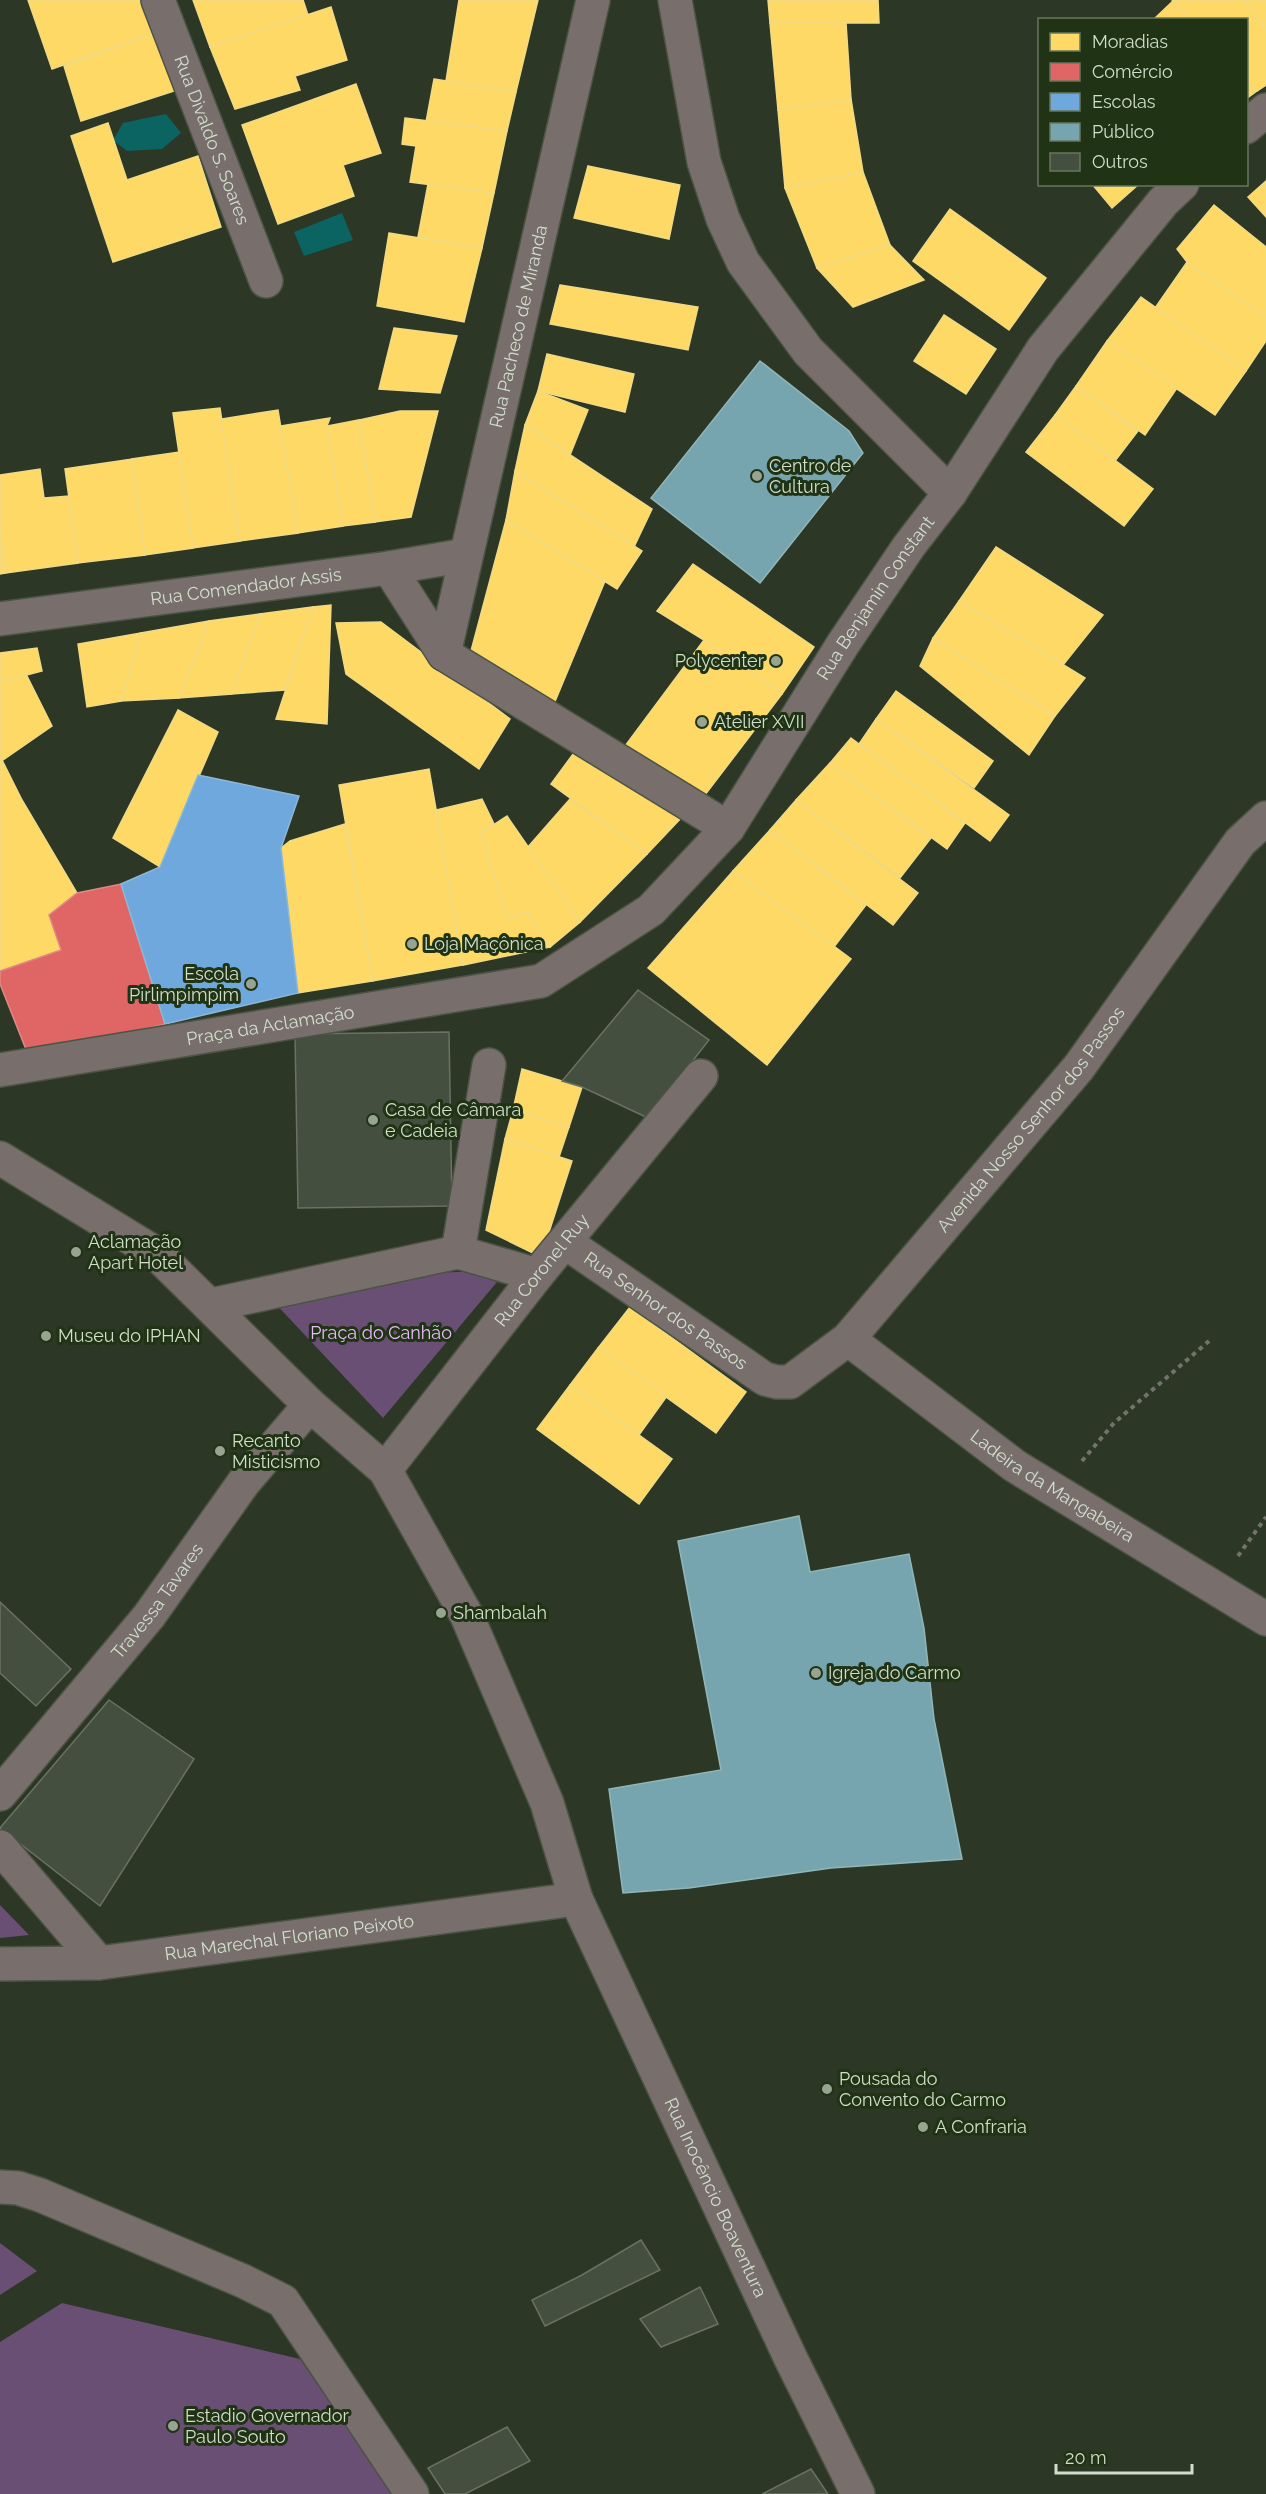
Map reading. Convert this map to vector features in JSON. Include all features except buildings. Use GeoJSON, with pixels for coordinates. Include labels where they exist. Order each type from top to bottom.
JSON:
{"type":"FeatureCollection","features":[{"type":"Feature","properties":{"kind":"street","name":"Rua Divaldo S. Soares"},"geometry":{"type":"LineString","coordinates":[[158,0],[266,281]]}},
{"type":"Feature","properties":{"kind":"street","name":"Rua Pacheco de Miranda"},"geometry":{"type":"LineString","coordinates":[[444,654],[593,0]]}},
{"type":"Feature","properties":{"kind":"street"},"geometry":{"type":"LineString","coordinates":[[675,0],[704,162],[723,219],[743,262],[808,351],[950,493]]}},
{"type":"Feature","properties":{"kind":"street"},"geometry":{"type":"LineString","coordinates":[[1248,126],[1266,110]]}},
{"type":"Feature","properties":{"kind":"street","name":"Rua Benjamin Constant"},"geometry":{"type":"LineString","coordinates":[[541,981],[651,910],[728,828],[843,644],[909,546],[950,493],[1043,349],[1163,202],[1180,186]]}},
{"type":"Feature","properties":{"kind":"street","name":"Rua Comendador Assis"},"geometry":{"type":"LineString","coordinates":[[0,619],[389,568],[466,555]]}},
{"type":"Feature","properties":{"kind":"street"},"geometry":{"type":"LineString","coordinates":[[389,568],[444,654],[728,828]]}},
{"type":"Feature","properties":{"kind":"street","name":"Avenida Nosso Senhor dos Passos"},"geometry":{"type":"LineString","coordinates":[[765,1379],[790,1382],[848,1339],[1079,1067],[1240,842],[1266,818]]}},
{"type":"Feature","properties":{"kind":"street","name":"Praça da Aclamação"},"geometry":{"type":"LineString","coordinates":[[0,1070],[541,981]]}},
{"type":"Feature","properties":{"kind":"street"},"geometry":{"type":"LineString","coordinates":[[458,1252],[489,1065]]}},
{"type":"Feature","properties":{"kind":"street","name":"Rua Coronel Ruy"},"geometry":{"type":"LineString","coordinates":[[385,1470],[537,1275],[701,1076]]}},
{"type":"Feature","properties":{"kind":"street"},"geometry":{"type":"LineString","coordinates":[[0,1158],[157,1254],[310,1405],[385,1470]]}},
{"type":"Feature","properties":{"kind":"street","name":"Rua Senhor dos Passos"},"geometry":{"type":"LineString","coordinates":[[565,1242],[765,1379]]}},
{"type":"Feature","properties":{"kind":"street"},"geometry":{"type":"LineString","coordinates":[[211,1305],[458,1252],[537,1275]]}},
{"type":"Feature","properties":{"kind":"street","name":"Ladeira da Mangabeira"},"geometry":{"type":"LineString","coordinates":[[848,1339],[1015,1467],[1257,1610]]}},
{"type":"Feature","properties":{"kind":"street","name":"Travessa Tavares"},"geometry":{"type":"LineString","coordinates":[[0,1794],[149,1616],[244,1482],[310,1405]]}},
{"type":"Feature","properties":{"kind":"street","name":"Rua Inocêncio Boaventura"},"geometry":{"type":"LineString","coordinates":[[385,1470],[467,1616],[548,1803],[576,1899],[790,2357],[858,2494]]}},
{"type":"Feature","properties":{"kind":"street"},"geometry":{"type":"LineString","coordinates":[[0,1847],[99,1963]]}},
{"type":"Feature","properties":{"kind":"street","name":"Rua Marechal Floriano Peixoto"},"geometry":{"type":"LineString","coordinates":[[0,1964],[99,1963],[576,1899]]}},
{"type":"Feature","properties":{"kind":"street"},"geometry":{"type":"LineString","coordinates":[[0,2187],[18,2188],[40,2195],[243,2281],[283,2301],[348,2402],[412,2494]]}},
{"type":"Feature","properties":{"kind":"path"},"geometry":{"type":"LineString","coordinates":[[1057,1491],[1114,1423],[1209,1341]]}},
{"type":"Feature","properties":{"kind":"green space","name":"Praça do Canhão"},"geometry":{"type":"Polygon","coordinates":[[[507,1270],[383,1418],[253,1280],[507,1270]]]}},
{"type":"Feature","properties":{"kind":"green space"},"geometry":{"type":"Polygon","coordinates":[[[0,1905],[29,1935],[0,1938],[0,1905]]]}},
{"type":"Feature","properties":{"kind":"green space"},"geometry":{"type":"Polygon","coordinates":[[[0,2243],[37,2271],[0,2295],[0,2243]]]}},
{"type":"Feature","properties":{"kind":"green space","name":"Estadio Governador Paulo Souto"},"geometry":{"type":"Polygon","coordinates":[[[62,2303],[300,2359],[394,2494],[0,2494],[0,2342],[62,2303]]]}},
{"type":"Feature","properties":{"kind":"water"},"geometry":{"type":"Polygon","coordinates":[[[166,114],[181,133],[162,149],[127,151],[113,140],[123,123],[166,114]]]}},
{"type":"Feature","properties":{"kind":"water"},"geometry":{"type":"Polygon","coordinates":[[[342,213],[353,240],[304,256],[294,232],[342,213]]]}},
{"type":"Feature","properties":{"kind":"place","name":"Centro de Cultura"},"geometry":{"type":"Point","coordinates":[757,476]}},
{"type":"Feature","properties":{"kind":"place","name":"Polycenter"},"geometry":{"type":"Point","coordinates":[776,661]}},
{"type":"Feature","properties":{"kind":"place","name":"Atelier XVII"},"geometry":{"type":"Point","coordinates":[702,722]}},
{"type":"Feature","properties":{"kind":"place","name":"Loja Maçônica"},"geometry":{"type":"Point","coordinates":[412,944]}},
{"type":"Feature","properties":{"kind":"place","name":"Escola Pirlimpimpim"},"geometry":{"type":"Point","coordinates":[251,984]}},
{"type":"Feature","properties":{"kind":"place","name":"Casa de Câmara e Cadeia"},"geometry":{"type":"Point","coordinates":[373,1120]}},
{"type":"Feature","properties":{"kind":"place","name":"Aclamação Apart Hotel"},"geometry":{"type":"Point","coordinates":[76,1252]}},
{"type":"Feature","properties":{"kind":"place","name":"Museu do IPHAN"},"geometry":{"type":"Point","coordinates":[46,1336]}},
{"type":"Feature","properties":{"kind":"place","name":"Recanto Misticismo"},"geometry":{"type":"Point","coordinates":[220,1451]}},
{"type":"Feature","properties":{"kind":"place","name":"Shambalah"},"geometry":{"type":"Point","coordinates":[441,1613]}},
{"type":"Feature","properties":{"kind":"place","name":"Igreja do Carmo"},"geometry":{"type":"Point","coordinates":[816,1673]}},
{"type":"Feature","properties":{"kind":"place","name":"Pousada do Convento do Carmo"},"geometry":{"type":"Point","coordinates":[827,2089]}},
{"type":"Feature","properties":{"kind":"place","name":"A Confraria"},"geometry":{"type":"Point","coordinates":[923,2127]}},
{"type":"Feature","properties":{"kind":"place","name":"Estadio Governador Paulo Souto"},"geometry":{"type":"Point","coordinates":[173,2426]}}]}
